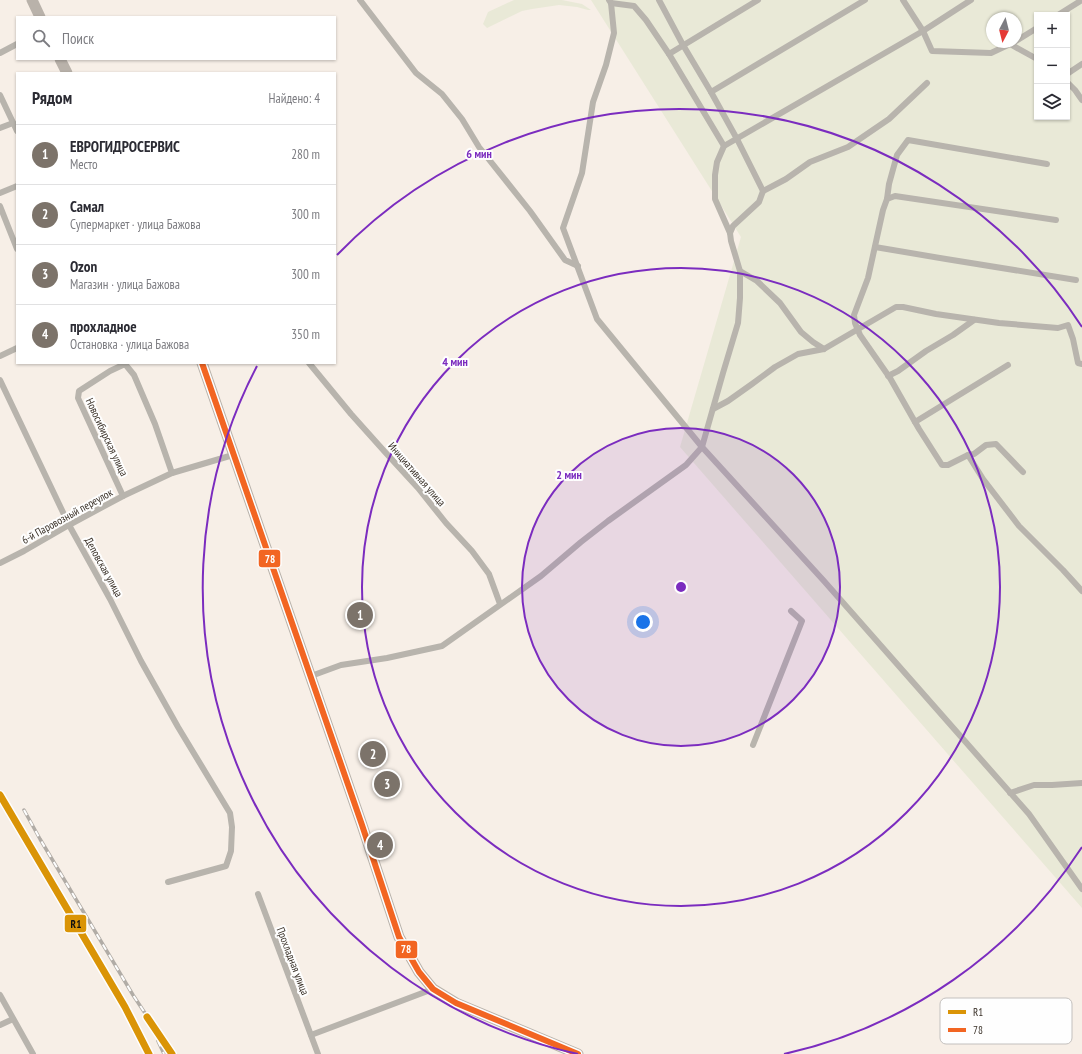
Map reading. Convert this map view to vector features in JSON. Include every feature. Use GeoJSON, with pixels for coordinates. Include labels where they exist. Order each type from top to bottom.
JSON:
{"type":"FeatureCollection","features":[{"type":"Feature","properties":{"kind":"highway"},"geometry":{"type":"LineString","coordinates":[[32,0],[40,16]]}},
{"type":"Feature","properties":{"kind":"highway"},"geometry":{"type":"LineString","coordinates":[[60,60],[66,72]]}},
{"type":"Feature","properties":{"kind":"highway"},"geometry":{"type":"LineString","coordinates":[[202,364],[311,676],[399,937],[419,972],[433,989],[456,1003],[578,1054]]}},
{"type":"Feature","properties":{"kind":"street"},"geometry":{"type":"LineString","coordinates":[[360,0],[416,73],[442,94],[462,119],[479,147],[530,211],[565,260],[578,266]]}},
{"type":"Feature","properties":{"kind":"street"},"geometry":{"type":"LineString","coordinates":[[659,0],[737,139],[763,191]]}},
{"type":"Feature","properties":{"kind":"street"},"geometry":{"type":"LineString","coordinates":[[669,54],[758,0]]}},
{"type":"Feature","properties":{"kind":"street"},"geometry":{"type":"LineString","coordinates":[[711,92],[865,0]]}},
{"type":"Feature","properties":{"kind":"street"},"geometry":{"type":"LineString","coordinates":[[902,0],[923,31],[932,51],[991,53],[1001,48]]}},
{"type":"Feature","properties":{"kind":"street"},"geometry":{"type":"LineString","coordinates":[[311,676],[341,665],[387,658],[442,646],[541,576],[608,521],[686,465],[702,447],[738,323],[740,272],[730,233],[715,199],[715,175],[717,162],[724,146],[923,31],[971,0]]}},
{"type":"Feature","properties":{"kind":"street"},"geometry":{"type":"LineString","coordinates":[[1063,12],[1082,0]]}},
{"type":"Feature","properties":{"kind":"street"},"geometry":{"type":"LineString","coordinates":[[724,146],[669,54],[646,20],[634,6],[610,1],[614,33],[606,64],[593,102],[582,173],[563,228],[598,319],[702,447],[824,581],[1029,814],[1082,889]]}},
{"type":"Feature","properties":{"kind":"street"},"geometry":{"type":"LineString","coordinates":[[1022,37],[1034,30]]}},
{"type":"Feature","properties":{"kind":"street"},"geometry":{"type":"LineString","coordinates":[[0,53],[16,45]]}},
{"type":"Feature","properties":{"kind":"street"},"geometry":{"type":"LineString","coordinates":[[1021,48],[1034,57]]}},
{"type":"Feature","properties":{"kind":"street"},"geometry":{"type":"LineString","coordinates":[[1070,72],[1082,64]]}},
{"type":"Feature","properties":{"kind":"street"},"geometry":{"type":"LineString","coordinates":[[730,233],[732,226],[759,202],[763,191],[786,179],[810,162],[848,147],[889,119],[927,84]]}},
{"type":"Feature","properties":{"kind":"street"},"geometry":{"type":"LineString","coordinates":[[1069,84],[1082,100]]}},
{"type":"Feature","properties":{"kind":"street"},"geometry":{"type":"LineString","coordinates":[[0,95],[16,129]]}},
{"type":"Feature","properties":{"kind":"street"},"geometry":{"type":"LineString","coordinates":[[0,128],[13,123]]}},
{"type":"Feature","properties":{"kind":"street"},"geometry":{"type":"LineString","coordinates":[[1023,472],[996,444],[986,445],[974,454],[968,455],[948,465],[942,465],[888,376],[857,329],[854,315],[868,278],[897,155],[908,140],[1047,164]]}},
{"type":"Feature","properties":{"kind":"street"},"geometry":{"type":"LineString","coordinates":[[0,193],[16,186]]}},
{"type":"Feature","properties":{"kind":"street"},"geometry":{"type":"LineString","coordinates":[[887,199],[896,196],[1056,220]]}},
{"type":"Feature","properties":{"kind":"street"},"geometry":{"type":"LineString","coordinates":[[0,206],[16,246]]}},
{"type":"Feature","properties":{"kind":"street"},"geometry":{"type":"LineString","coordinates":[[875,247],[1076,280]]}},
{"type":"Feature","properties":{"kind":"street"},"geometry":{"type":"LineString","coordinates":[[740,272],[757,281],[780,303],[801,332],[824,350]]}},
{"type":"Feature","properties":{"kind":"street"},"geometry":{"type":"LineString","coordinates":[[713,409],[728,401],[775,366],[798,354],[824,350],[896,307],[999,323],[1058,328],[1068,325],[1073,339],[1078,363],[1082,364]]}},
{"type":"Feature","properties":{"kind":"street"},"geometry":{"type":"LineString","coordinates":[[888,376],[898,371],[974,320]]}},
{"type":"Feature","properties":{"kind":"street"},"geometry":{"type":"LineString","coordinates":[[0,356],[16,348]]}},
{"type":"Feature","properties":{"kind":"street","name":"Новосибирская улица"},"geometry":{"type":"LineString","coordinates":[[123,496],[78,398],[79,391],[110,371],[125,364],[134,375],[155,424],[172,473]]}},
{"type":"Feature","properties":{"kind":"street","name":"Инициативная улица"},"geometry":{"type":"LineString","coordinates":[[310,364],[351,414],[418,488],[490,574],[500,604]]}},
{"type":"Feature","properties":{"kind":"street"},"geometry":{"type":"LineString","coordinates":[[915,422],[1008,365]]}},
{"type":"Feature","properties":{"kind":"street","name":"Деповская улица"},"geometry":{"type":"LineString","coordinates":[[0,380],[69,525],[141,661],[230,813],[232,827],[231,851],[226,866],[168,882]]}},
{"type":"Feature","properties":{"kind":"street","name":"6-й Паровозный переулок"},"geometry":{"type":"LineString","coordinates":[[0,563],[123,496],[172,473],[234,454]]}},
{"type":"Feature","properties":{"kind":"street"},"geometry":{"type":"LineString","coordinates":[[968,455],[983,479],[1019,526],[1082,591]]}},
{"type":"Feature","properties":{"kind":"street"},"geometry":{"type":"LineString","coordinates":[[754,745],[802,621],[791,611]]}},
{"type":"Feature","properties":{"kind":"street"},"geometry":{"type":"LineString","coordinates":[[1010,793],[1034,784],[1052,785],[1082,783]]}},
{"type":"Feature","properties":{"kind":"street","name":"Прохладная улица"},"geometry":{"type":"LineString","coordinates":[[258,894],[318,1054]]}},
{"type":"Feature","properties":{"kind":"street"},"geometry":{"type":"LineString","coordinates":[[310,1034],[433,989]]}},
{"type":"Feature","properties":{"kind":"street"},"geometry":{"type":"LineString","coordinates":[[0,995],[33,1054]]}},
{"type":"Feature","properties":{"kind":"street"},"geometry":{"type":"LineString","coordinates":[[0,1025],[13,1019]]}},
{"type":"Feature","properties":{"kind":"green space"},"geometry":{"type":"Polygon","coordinates":[[[514,0],[562,0],[582,4],[591,10],[559,5],[522,11],[487,28],[483,24],[488,12],[514,0]]]}},
{"type":"Feature","properties":{"kind":"green space"},"geometry":{"type":"Polygon","coordinates":[[[591,0],[1082,0],[1082,908],[680,447],[741,237],[591,0]]]}},
{"type":"Feature","properties":{"kind":"railway"},"geometry":{"type":"LineString","coordinates":[[24,810],[133,995],[172,1054]]}},
{"type":"Feature","properties":{"kind":"railway"},"geometry":{"type":"LineString","coordinates":[[158,1041],[164,1054]]}},
{"type":"Feature","properties":{"kind":"transit line","name":"78"},"geometry":{"type":"LineString","coordinates":[[202,364],[362,825],[399,937],[419,972],[433,989],[456,1003],[578,1054]]}},
{"type":"Feature","properties":{"kind":"transit line","name":"R1"},"geometry":{"type":"LineString","coordinates":[[0,795],[125,1007],[149,1054]]}},
{"type":"Feature","properties":{"kind":"transit line","name":"R1"},"geometry":{"type":"LineString","coordinates":[[147,1017],[172,1054]]}},
{"type":"Feature","properties":{"kind":"place","name":"ЕВРОГИДРОСЕРВИС"},"geometry":{"type":"Point","coordinates":[360,615]}},
{"type":"Feature","properties":{"kind":"place","name":"Самал"},"geometry":{"type":"Point","coordinates":[373,754]}},
{"type":"Feature","properties":{"kind":"place","name":"Ozon"},"geometry":{"type":"Point","coordinates":[387,784]}},
{"type":"Feature","properties":{"kind":"place","name":"прохладное"},"geometry":{"type":"Point","coordinates":[380,845]}}]}
